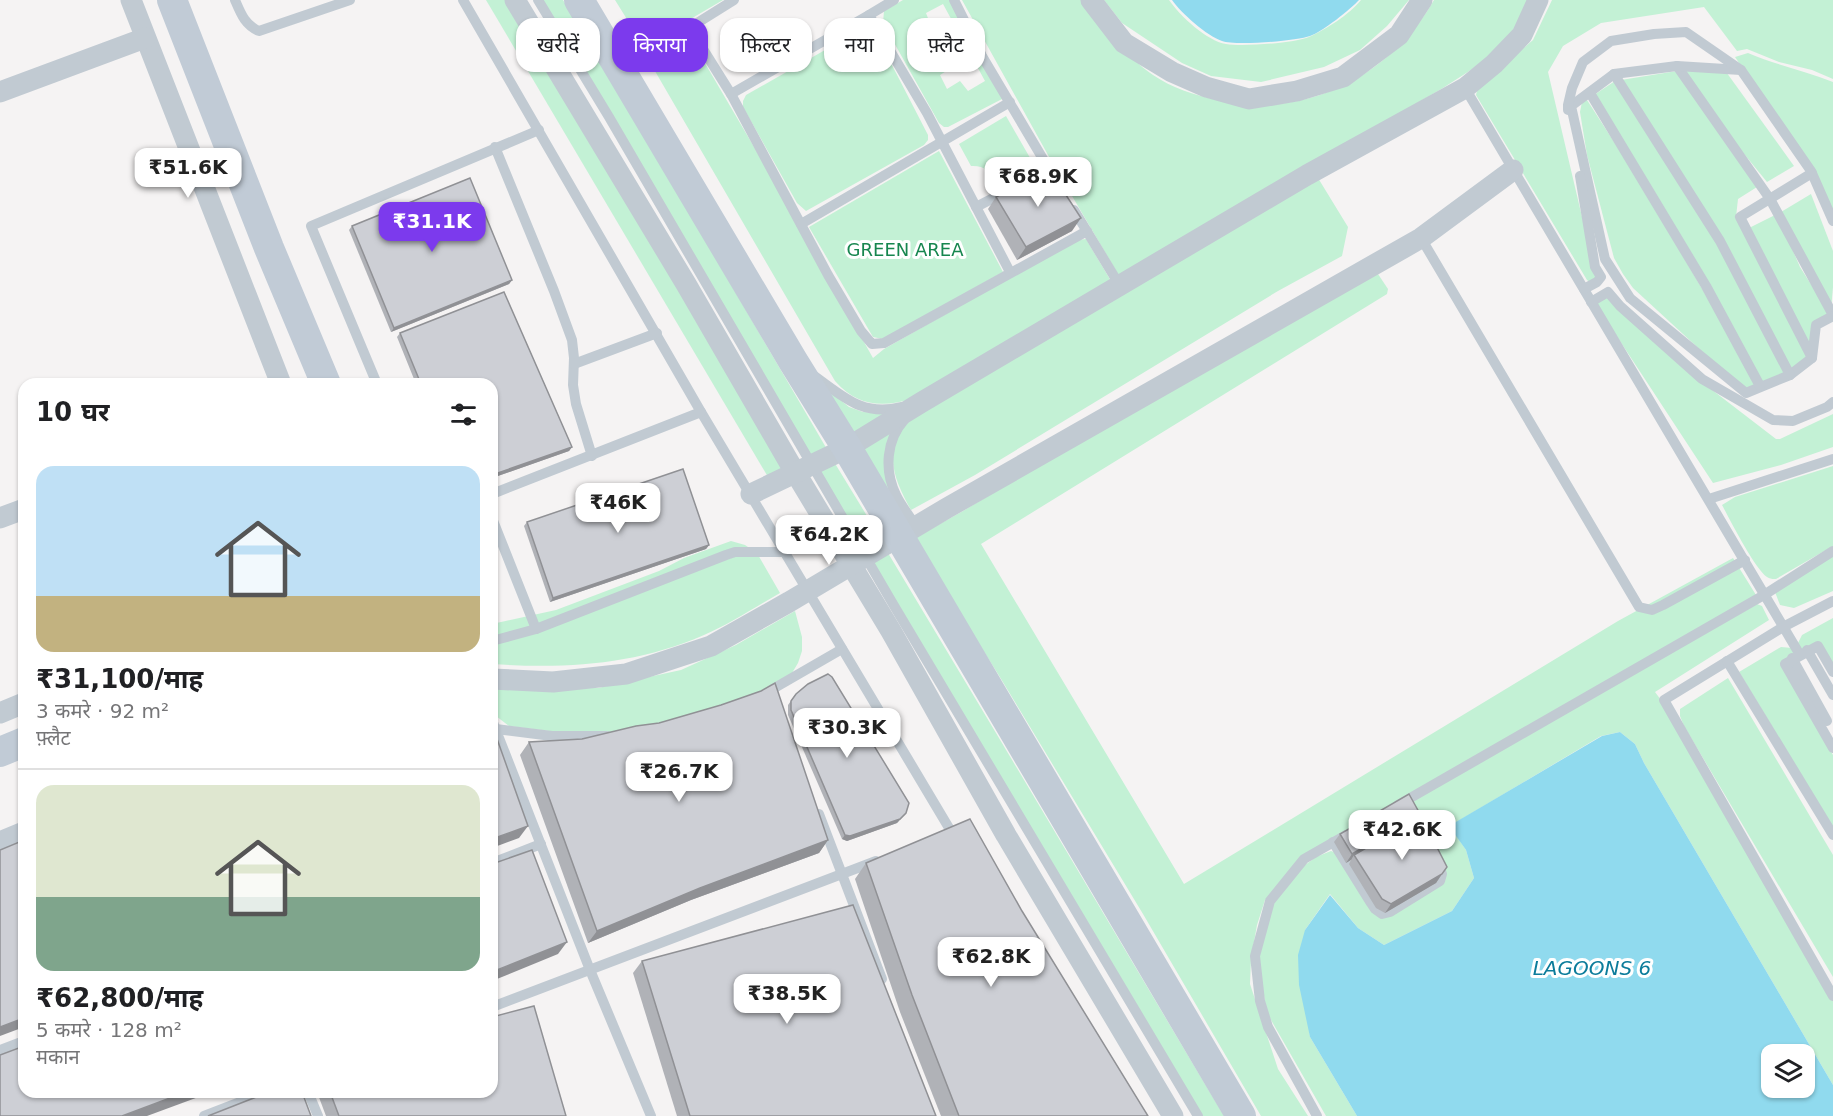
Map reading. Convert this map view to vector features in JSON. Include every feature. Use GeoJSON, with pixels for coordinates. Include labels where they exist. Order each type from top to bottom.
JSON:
{"type":"FeatureCollection","features":[{"type":"Feature","properties":{"kind":"street"},"geometry":{"type":"LineString","coordinates":[[131,0],[279,378]]}},
{"type":"Feature","properties":{"kind":"street"},"geometry":{"type":"LineString","coordinates":[[172,0],[269,248],[323,378]]}},
{"type":"Feature","properties":{"kind":"street"},"geometry":{"type":"LineString","coordinates":[[515,0],[680,274],[803,469],[1006,835],[1173,1116]]}},
{"type":"Feature","properties":{"kind":"street"},"geometry":{"type":"LineString","coordinates":[[579,0],[847,448],[1241,1116]]}},
{"type":"Feature","properties":{"kind":"street"},"geometry":{"type":"LineString","coordinates":[[1091,0],[1124,43],[1172,72],[1206,87],[1249,99],[1297,91],[1343,77],[1399,36],[1422,0]]}},
{"type":"Feature","properties":{"kind":"street"},"geometry":{"type":"LineString","coordinates":[[751,494],[847,448],[1307,175],[1465,88],[1494,64],[1522,35],[1538,0]]}},
{"type":"Feature","properties":{"kind":"street"},"geometry":{"type":"LineString","coordinates":[[0,92],[145,38]]}},
{"type":"Feature","properties":{"kind":"street"},"geometry":{"type":"LineString","coordinates":[[498,679],[553,682],[626,674],[711,646],[947,508],[1421,238],[1513,170]]}},
{"type":"Feature","properties":{"kind":"street"},"geometry":{"type":"LineString","coordinates":[[0,518],[18,510]]}},
{"type":"Feature","properties":{"kind":"street"},"geometry":{"type":"LineString","coordinates":[[0,713],[18,706]]}},
{"type":"Feature","properties":{"kind":"street"},"geometry":{"type":"LineString","coordinates":[[0,752],[18,744]]}},
{"type":"Feature","properties":{"kind":"street"},"geometry":{"type":"LineString","coordinates":[[0,842],[18,834]]}},
{"type":"Feature","properties":{"kind":"lane"},"geometry":{"type":"LineString","coordinates":[[236,0],[246,21],[252,28],[259,31],[350,0]]}},
{"type":"Feature","properties":{"kind":"lane"},"geometry":{"type":"LineString","coordinates":[[463,0],[784,552],[952,833]]}},
{"type":"Feature","properties":{"kind":"lane"},"geometry":{"type":"LineString","coordinates":[[538,0],[609,117],[803,469],[1198,1116]]}},
{"type":"Feature","properties":{"kind":"lane"},"geometry":{"type":"LineString","coordinates":[[734,0],[694,25],[696,38],[732,94],[801,224],[861,331],[872,344],[884,344],[1087,231]]}},
{"type":"Feature","properties":{"kind":"lane"},"geometry":{"type":"LineString","coordinates":[[864,18],[894,0]]}},
{"type":"Feature","properties":{"kind":"lane"},"geometry":{"type":"LineString","coordinates":[[954,0],[982,56],[1120,286]]}},
{"type":"Feature","properties":{"kind":"lane"},"geometry":{"type":"LineString","coordinates":[[869,15],[927,113],[1010,272]]}},
{"type":"Feature","properties":{"kind":"lane"},"geometry":{"type":"LineString","coordinates":[[1584,289],[1598,282],[1601,277],[1595,267],[1568,105],[1572,88],[1583,62],[1611,41],[1654,34],[1686,32],[1741,70],[1812,173],[1833,221]]}},
{"type":"Feature","properties":{"kind":"lane"},"geometry":{"type":"LineString","coordinates":[[732,94],[824,40]]}},
{"type":"Feature","properties":{"kind":"lane"},"geometry":{"type":"LineString","coordinates":[[1677,66],[1770,199],[1833,316],[1816,325],[1812,358],[1790,375],[1746,393],[1630,298],[1605,259],[1571,106],[1614,74],[1677,66],[1741,70]]}},
{"type":"Feature","properties":{"kind":"lane"},"geometry":{"type":"LineString","coordinates":[[1614,74],[1720,241],[1790,375]]}},
{"type":"Feature","properties":{"kind":"lane"},"geometry":{"type":"LineString","coordinates":[[1465,88],[1783,627],[1800,654],[1833,695]]}},
{"type":"Feature","properties":{"kind":"lane"},"geometry":{"type":"LineString","coordinates":[[1590,93],[1706,286],[1760,386]]}},
{"type":"Feature","properties":{"kind":"lane"},"geometry":{"type":"LineString","coordinates":[[801,224],[1010,102]]}},
{"type":"Feature","properties":{"kind":"lane"},"geometry":{"type":"LineString","coordinates":[[375,378],[310,226],[539,130]]}},
{"type":"Feature","properties":{"kind":"lane"},"geometry":{"type":"LineString","coordinates":[[495,147],[572,340],[573,386],[576,404],[592,456]]}},
{"type":"Feature","properties":{"kind":"lane"},"geometry":{"type":"LineString","coordinates":[[976,207],[1049,169]]}},
{"type":"Feature","properties":{"kind":"lane"},"geometry":{"type":"LineString","coordinates":[[1812,173],[1740,217],[1812,358]]}},
{"type":"Feature","properties":{"kind":"lane"},"geometry":{"type":"LineString","coordinates":[[1421,238],[1638,607],[1652,610],[1745,560]]}},
{"type":"Feature","properties":{"kind":"lane"},"geometry":{"type":"LineString","coordinates":[[1592,302],[1608,292],[1620,306],[1702,379],[1773,420],[1793,421],[1827,407],[1833,402]]}},
{"type":"Feature","properties":{"kind":"lane"},"geometry":{"type":"LineString","coordinates":[[574,364],[657,333]]}},
{"type":"Feature","properties":{"kind":"lane"},"geometry":{"type":"LineString","coordinates":[[793,361],[864,408],[890,410],[922,402]]}},
{"type":"Feature","properties":{"kind":"lane"},"geometry":{"type":"LineString","coordinates":[[916,527],[896,495],[888,471],[890,447],[898,426],[922,402]]}},
{"type":"Feature","properties":{"kind":"lane"},"geometry":{"type":"LineString","coordinates":[[498,492],[702,412]]}},
{"type":"Feature","properties":{"kind":"lane"},"geometry":{"type":"LineString","coordinates":[[1709,499],[1833,459]]}},
{"type":"Feature","properties":{"kind":"lane"},"geometry":{"type":"LineString","coordinates":[[498,533],[536,629]]}},
{"type":"Feature","properties":{"kind":"lane"},"geometry":{"type":"LineString","coordinates":[[1383,813],[1406,805],[1764,595],[1833,551]]}},
{"type":"Feature","properties":{"kind":"lane"},"geometry":{"type":"LineString","coordinates":[[498,639],[536,629],[718,557],[735,552],[784,552]]}},
{"type":"Feature","properties":{"kind":"lane"},"geometry":{"type":"LineString","coordinates":[[1832,604],[1783,627],[1664,700],[1833,996]]}},
{"type":"Feature","properties":{"kind":"lane"},"geometry":{"type":"LineString","coordinates":[[1833,672],[1818,646],[1800,654],[1785,665],[1833,748]]}},
{"type":"Feature","properties":{"kind":"lane"},"geometry":{"type":"LineString","coordinates":[[779,712],[767,692],[842,649]]}},
{"type":"Feature","properties":{"kind":"lane"},"geometry":{"type":"LineString","coordinates":[[1800,654],[1827,721]]}},
{"type":"Feature","properties":{"kind":"lane"},"geometry":{"type":"LineString","coordinates":[[1727,661],[1833,835]]}},
{"type":"Feature","properties":{"kind":"lane"},"geometry":{"type":"LineString","coordinates":[[498,728],[552,736],[620,735]]}},
{"type":"Feature","properties":{"kind":"lane"},"geometry":{"type":"LineString","coordinates":[[498,739],[651,1116]]}},
{"type":"Feature","properties":{"kind":"lane"},"geometry":{"type":"LineString","coordinates":[[813,798],[884,984]]}},
{"type":"Feature","properties":{"kind":"lane"},"geometry":{"type":"LineString","coordinates":[[1317,1116],[1268,1027],[1260,1001],[1255,956],[1270,901],[1304,858],[1353,831]]}},
{"type":"Feature","properties":{"kind":"lane"},"geometry":{"type":"LineString","coordinates":[[1333,842],[1351,861],[1375,909],[1379,913],[1386,914],[1440,881],[1442,874],[1432,854]]}},
{"type":"Feature","properties":{"kind":"lane"},"geometry":{"type":"LineString","coordinates":[[498,861],[542,844]]}},
{"type":"Feature","properties":{"kind":"lane"},"geometry":{"type":"LineString","coordinates":[[498,1005],[886,858]]}},
{"type":"Feature","properties":{"kind":"lane"},"geometry":{"type":"LineString","coordinates":[[0,1050],[18,1043]]}},
{"type":"Feature","properties":{"kind":"lane"},"geometry":{"type":"LineString","coordinates":[[204,1116],[250,1098]]}},
{"type":"Feature","properties":{"kind":"lane"},"geometry":{"type":"LineString","coordinates":[[310,1098],[318,1116]]}},
{"type":"Feature","properties":{"kind":"green space"},"geometry":{"type":"Polygon","coordinates":[[[486,0],[511,0],[522,18],[516,18],[516,51],[486,0]]]}},
{"type":"Feature","properties":{"kind":"green space"},"geometry":{"type":"Polygon","coordinates":[[[540,0],[563,0],[574,18],[551,18],[540,0]]]}},
{"type":"Feature","properties":{"kind":"green space"},"geometry":{"type":"Polygon","coordinates":[[[615,0],[723,0],[692,18],[626,18],[615,0]]]}},
{"type":"Feature","properties":{"kind":"green space"},"geometry":{"type":"Polygon","coordinates":[[[903,0],[953,0],[962,18],[951,18],[943,4],[926,13],[928,18],[907,18],[907,66],[895,44],[895,18],[883,18],[884,11],[903,0]]]}},
{"type":"Feature","properties":{"kind":"green space"},"geometry":{"type":"Polygon","coordinates":[[[962,0],[1086,0],[1125,50],[1153,75],[1168,84],[1217,100],[1249,105],[1281,104],[1312,97],[1342,86],[1369,71],[1394,51],[1416,27],[1434,0],[1528,0],[1518,23],[1509,36],[1483,61],[1463,75],[1119,276],[985,41],[985,18],[972,18],[962,0]]]}},
{"type":"Feature","properties":{"kind":"green space"},"geometry":{"type":"Polygon","coordinates":[[[1104,0],[1169,0],[1187,20],[1211,38],[1226,44],[1244,45],[1281,43],[1309,37],[1337,21],[1361,0],[1409,0],[1387,26],[1360,50],[1324,67],[1261,82],[1211,76],[1182,63],[1122,23],[1104,0]]]}},
{"type":"Feature","properties":{"kind":"green space"},"geometry":{"type":"Polygon","coordinates":[[[1552,0],[1833,0],[1833,79],[1747,49],[1737,51],[1704,7],[1601,23],[1563,46],[1548,72],[1594,268],[1599,277],[1591,283],[1587,280],[1476,95],[1478,87],[1533,40],[1552,0]]]}},
{"type":"Feature","properties":{"kind":"green space","name":"GREEN AREA"},"geometry":{"type":"Polygon","coordinates":[[[824,51],[824,72],[895,71],[928,135],[928,140],[924,145],[806,211],[797,203],[743,107],[743,101],[746,95],[786,72],[812,72],[812,57],[824,51]]]}},
{"type":"Feature","properties":{"kind":"green space"},"geometry":{"type":"Polygon","coordinates":[[[1748,53],[1833,82],[1833,215],[1816,175],[1735,57],[1748,53]]]}},
{"type":"Feature","properties":{"kind":"green space"},"geometry":{"type":"Polygon","coordinates":[[[600,60],[828,451],[811,460],[582,72],[600,72],[600,60]]]}},
{"type":"Feature","properties":{"kind":"green space"},"geometry":{"type":"Polygon","coordinates":[[[985,61],[1004,98],[948,127],[939,123],[910,72],[945,72],[940,75],[947,89],[960,81],[968,91],[985,81],[980,72],[985,72],[985,61]]]}},
{"type":"Feature","properties":{"kind":"green space"},"geometry":{"type":"Polygon","coordinates":[[[708,68],[873,358],[884,349],[1076,240],[1086,239],[1111,281],[915,398],[892,403],[872,403],[853,396],[835,381],[656,72],[708,72],[708,68]]]}},
{"type":"Feature","properties":{"kind":"green space"},"geometry":{"type":"Polygon","coordinates":[[[1680,69],[1724,69],[1794,166],[1767,182],[1727,133],[1680,69]]]}},
{"type":"Feature","properties":{"kind":"green space"},"geometry":{"type":"Polygon","coordinates":[[[1677,71],[1757,187],[1738,199],[1736,217],[1811,358],[1791,373],[1621,80],[1677,71]]]}},
{"type":"Feature","properties":{"kind":"green space"},"geometry":{"type":"Polygon","coordinates":[[[529,72],[554,72],[792,471],[768,477],[529,72]]]}},
{"type":"Feature","properties":{"kind":"green space"},"geometry":{"type":"Polygon","coordinates":[[[1615,81],[1718,245],[1789,374],[1761,385],[1594,95],[1615,81]]]}},
{"type":"Feature","properties":{"kind":"green space"},"geometry":{"type":"Polygon","coordinates":[[[1587,100],[1636,176],[1759,386],[1746,392],[1633,288],[1623,274],[1614,258],[1587,155],[1580,112],[1582,102],[1587,100]]]}},
{"type":"Feature","properties":{"kind":"green space"},"geometry":{"type":"Polygon","coordinates":[[[1006,116],[1033,163],[997,180],[986,169],[971,166],[959,144],[1006,116]]]}},
{"type":"Feature","properties":{"kind":"green space","name":"GREEN AREA"},"geometry":{"type":"Polygon","coordinates":[[[939,151],[1003,272],[883,339],[873,337],[809,227],[939,151]]]}},
{"type":"Feature","properties":{"kind":"green space"},"geometry":{"type":"Polygon","coordinates":[[[1318,178],[1348,227],[1342,256],[1278,291],[975,475],[911,510],[898,484],[893,457],[899,434],[906,424],[919,413],[1318,178]]]}},
{"type":"Feature","properties":{"kind":"green space"},"geometry":{"type":"Polygon","coordinates":[[[1811,194],[1833,251],[1831,310],[1781,212],[1811,194]]]}},
{"type":"Feature","properties":{"kind":"green space"},"geometry":{"type":"Polygon","coordinates":[[[1777,214],[1800,267],[1829,313],[1815,324],[1812,355],[1747,229],[1777,214]]]}},
{"type":"Feature","properties":{"kind":"green space"},"geometry":{"type":"Polygon","coordinates":[[[1372,265],[1388,289],[1387,294],[981,544],[1184,884],[1618,621],[1733,558],[1756,595],[1331,840],[1265,900],[1257,925],[1251,959],[1250,984],[1278,1069],[1308,1116],[1261,1116],[1143,914],[998,674],[913,539],[1372,265]]]}},
{"type":"Feature","properties":{"kind":"green space"},"geometry":{"type":"Polygon","coordinates":[[[1607,294],[1707,386],[1776,439],[1833,414],[1833,447],[1781,465],[1713,483],[1595,303],[1607,294]]]}},
{"type":"Feature","properties":{"kind":"green space"},"geometry":{"type":"Polygon","coordinates":[[[807,373],[849,407],[863,412],[895,413],[851,443],[807,373]]]}},
{"type":"Feature","properties":{"kind":"green space"},"geometry":{"type":"Polygon","coordinates":[[[897,425],[886,470],[905,511],[854,447],[897,425]]]}},
{"type":"Feature","properties":{"kind":"green space"},"geometry":{"type":"Polygon","coordinates":[[[831,457],[875,529],[856,540],[813,465],[831,457]]]}},
{"type":"Feature","properties":{"kind":"green space"},"geometry":{"type":"Polygon","coordinates":[[[1833,466],[1833,546],[1776,579],[1767,577],[1750,555],[1722,505],[1735,497],[1833,466]]]}},
{"type":"Feature","properties":{"kind":"green space"},"geometry":{"type":"Polygon","coordinates":[[[731,541],[745,545],[757,553],[780,593],[704,635],[652,653],[600,663],[573,665],[498,664],[498,623],[556,610],[659,571],[684,558],[731,541]]]}},
{"type":"Feature","properties":{"kind":"green space"},"geometry":{"type":"Polygon","coordinates":[[[888,553],[1224,1116],[1200,1116],[871,564],[888,553]]]}},
{"type":"Feature","properties":{"kind":"green space"},"geometry":{"type":"Polygon","coordinates":[[[1833,554],[1833,591],[1794,608],[1780,605],[1775,592],[1833,554]]]}},
{"type":"Feature","properties":{"kind":"green space"},"geometry":{"type":"Polygon","coordinates":[[[1757,604],[1762,606],[1769,620],[1655,692],[1833,1001],[1833,1085],[1815,1054],[1815,1044],[1809,1044],[1635,744],[1620,732],[1601,736],[1450,826],[1466,850],[1474,878],[1452,911],[1384,945],[1358,928],[1330,894],[1305,930],[1310,1037],[1357,1116],[1326,1116],[1267,1013],[1258,961],[1265,923],[1279,893],[1305,865],[1316,857],[1331,851],[1339,854],[1365,898],[1414,800],[1757,604]]]}},
{"type":"Feature","properties":{"kind":"green space"},"geometry":{"type":"Polygon","coordinates":[[[795,611],[802,637],[802,651],[798,663],[792,673],[760,694],[638,730],[581,735],[509,726],[498,718],[498,687],[598,688],[681,670],[736,645],[795,611]]]}},
{"type":"Feature","properties":{"kind":"green space"},"geometry":{"type":"Polygon","coordinates":[[[1833,618],[1833,666],[1820,642],[1801,651],[1797,645],[1802,635],[1833,618]]]}},
{"type":"Feature","properties":{"kind":"green space"},"geometry":{"type":"Polygon","coordinates":[[[1781,647],[1792,648],[1796,653],[1781,663],[1833,755],[1833,827],[1739,672],[1781,647]]]}},
{"type":"Feature","properties":{"kind":"green space"},"geometry":{"type":"Polygon","coordinates":[[[1728,678],[1833,855],[1833,977],[1680,716],[1680,709],[1728,678]]]}},
{"type":"Feature","properties":{"kind":"water"},"geometry":{"type":"Polygon","coordinates":[[[1172,0],[1359,0],[1336,20],[1310,36],[1280,41],[1239,43],[1222,41],[1209,34],[1172,0]]]}},
{"type":"Feature","properties":{"kind":"water","name":"LAGOONS 6"},"geometry":{"type":"Polygon","coordinates":[[[1620,732],[1635,744],[1809,1044],[1761,1044],[1761,1098],[1815,1098],[1815,1054],[1833,1085],[1833,1116],[1357,1116],[1310,1037],[1299,985],[1298,955],[1305,930],[1330,895],[1358,928],[1384,945],[1452,911],[1474,878],[1466,850],[1449,826],[1602,736],[1620,732]]]}},
{"type":"Feature","properties":{"kind":"building"},"geometry":{"type":"Polygon","coordinates":[[[1049,169],[1081,218],[1026,247],[996,197],[1049,169]]]}},
{"type":"Feature","properties":{"kind":"building"},"geometry":{"type":"Polygon","coordinates":[[[470,178],[512,280],[394,328],[352,226],[470,178]]]}},
{"type":"Feature","properties":{"kind":"building"},"geometry":{"type":"Polygon","coordinates":[[[504,292],[572,447],[498,473],[498,378],[419,378],[400,333],[504,292]]]}},
{"type":"Feature","properties":{"kind":"building"},"geometry":{"type":"Polygon","coordinates":[[[683,469],[709,545],[553,598],[527,522],[683,469]]]}},
{"type":"Feature","properties":{"kind":"building"},"geometry":{"type":"Polygon","coordinates":[[[828,674],[909,803],[906,813],[900,819],[850,836],[845,835],[791,710],[791,701],[796,694],[808,684],[828,674]]]}},
{"type":"Feature","properties":{"kind":"building"},"geometry":{"type":"Polygon","coordinates":[[[775,683],[828,840],[700,888],[597,931],[529,742],[582,739],[659,723],[721,705],[761,691],[775,683]]]}},
{"type":"Feature","properties":{"kind":"building"},"geometry":{"type":"Polygon","coordinates":[[[498,742],[528,826],[498,837],[498,742]]]}},
{"type":"Feature","properties":{"kind":"building"},"geometry":{"type":"Polygon","coordinates":[[[1409,794],[1420,814],[1352,854],[1340,834],[1409,794]]]}},
{"type":"Feature","properties":{"kind":"building"},"geometry":{"type":"Polygon","coordinates":[[[1421,816],[1447,867],[1442,874],[1391,904],[1382,899],[1354,855],[1421,816]]]}},
{"type":"Feature","properties":{"kind":"building"},"geometry":{"type":"Polygon","coordinates":[[[970,819],[1022,911],[1148,1116],[959,1116],[912,995],[866,863],[970,819]]]}},
{"type":"Feature","properties":{"kind":"building"},"geometry":{"type":"Polygon","coordinates":[[[18,842],[18,1020],[0,1027],[0,850],[18,842]]]}},
{"type":"Feature","properties":{"kind":"building"},"geometry":{"type":"Polygon","coordinates":[[[532,850],[567,942],[498,970],[498,862],[532,850]]]}},
{"type":"Feature","properties":{"kind":"building"},"geometry":{"type":"Polygon","coordinates":[[[853,905],[936,1116],[690,1116],[642,961],[853,905]]]}},
{"type":"Feature","properties":{"kind":"building"},"geometry":{"type":"Polygon","coordinates":[[[534,1006],[566,1116],[339,1116],[332,1098],[498,1098],[498,1015],[534,1006]]]}},
{"type":"Feature","properties":{"kind":"building"},"geometry":{"type":"Polygon","coordinates":[[[18,1048],[18,1098],[170,1098],[122,1116],[0,1116],[0,1055],[18,1048]]]}},
{"type":"Feature","properties":{"kind":"building"},"geometry":{"type":"Polygon","coordinates":[[[254,1098],[304,1098],[311,1116],[208,1116],[254,1098]]]}}]}
